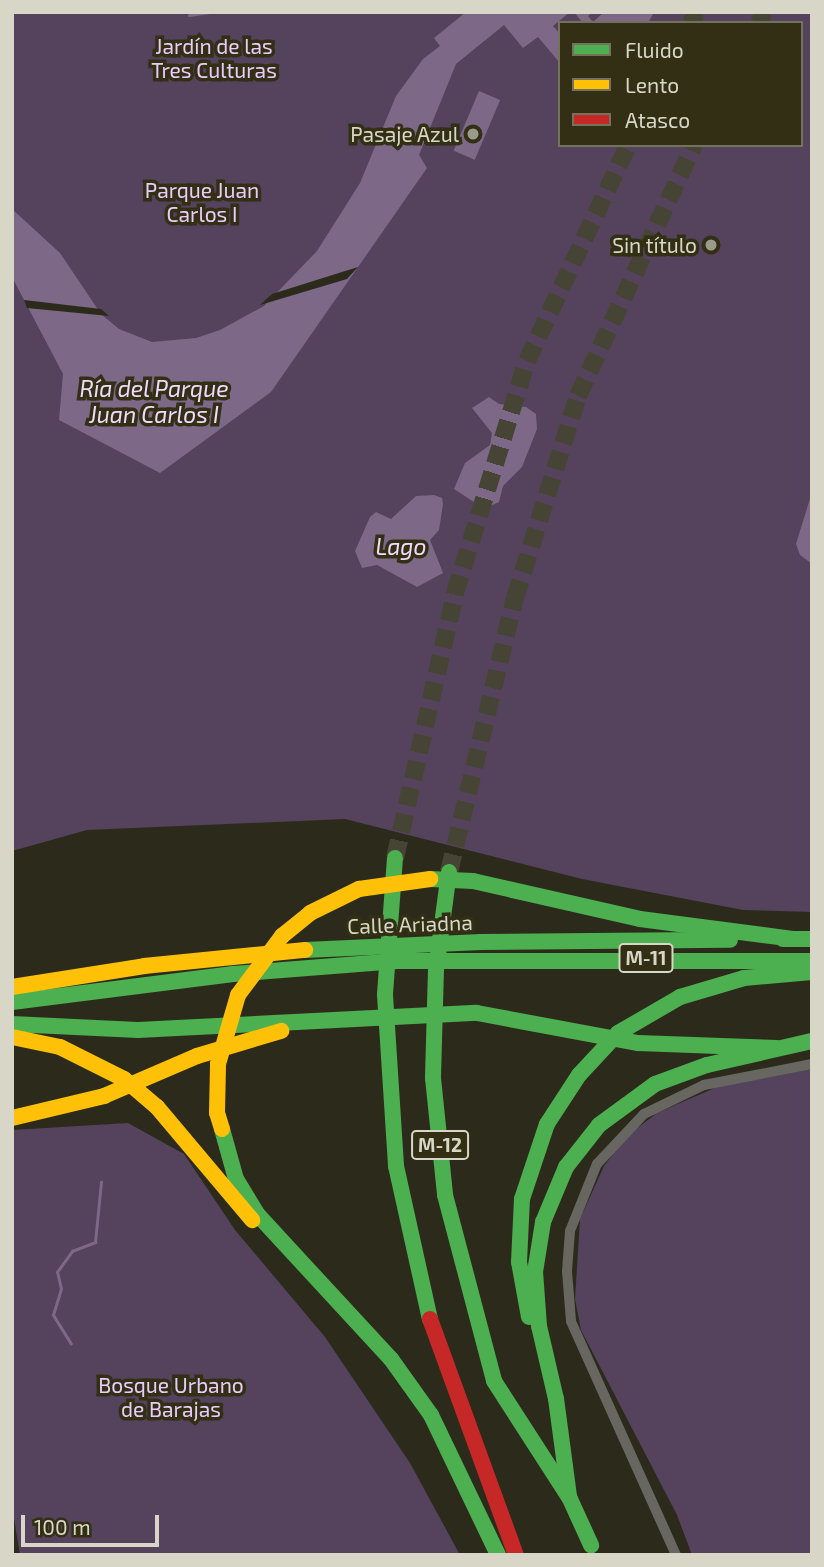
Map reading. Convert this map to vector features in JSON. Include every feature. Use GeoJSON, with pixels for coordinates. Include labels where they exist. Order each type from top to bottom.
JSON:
{"type":"FeatureCollection","features":[{"type":"Feature","properties":{"kind":"highway","name":"M-12"},"geometry":{"type":"LineString","coordinates":[[395,858],[386,995],[396,1166],[434,1336],[516,1555]]}},
{"type":"Feature","properties":{"kind":"highway","name":"M-12"},"geometry":{"type":"LineString","coordinates":[[449,872],[436,969],[433,1078],[445,1195],[494,1381],[570,1499],[591,1545]]}},
{"type":"Feature","properties":{"kind":"highway"},"geometry":{"type":"LineString","coordinates":[[498,1555],[431,1415],[391,1359],[258,1215],[236,1179],[218,1113],[218,1064],[237,995],[282,936],[310,913],[359,889],[425,877],[495,886],[640,919],[793,939]]}},
{"type":"Feature","properties":{"kind":"highway","name":"Calle Ariadna"},"geometry":{"type":"LineString","coordinates":[[12,987],[247,955],[328,948],[481,942],[812,939]]}},
{"type":"Feature","properties":{"kind":"highway","name":"Calle Ariadna"},"geometry":{"type":"LineString","coordinates":[[12,1002],[233,974],[324,966],[480,960],[812,961]]}},
{"type":"Feature","properties":{"kind":"highway"},"geometry":{"type":"LineString","coordinates":[[570,1499],[556,1399],[522,1289],[519,1221],[528,1171],[562,1097],[618,1033],[680,997],[744,978],[812,972]]}},
{"type":"Feature","properties":{"kind":"highway"},"geometry":{"type":"LineString","coordinates":[[12,1024],[96,1030],[477,1013],[521,1018],[638,1043],[777,1048]]}},
{"type":"Feature","properties":{"kind":"highway"},"geometry":{"type":"LineString","coordinates":[[12,1118],[104,1096],[236,1042],[338,1021]]}},
{"type":"Feature","properties":{"kind":"highway"},"geometry":{"type":"LineString","coordinates":[[12,1037],[60,1047],[124,1079],[157,1107],[285,1255],[345,1310]]}},
{"type":"Feature","properties":{"kind":"highway"},"geometry":{"type":"LineString","coordinates":[[543,1353],[536,1297],[536,1253],[552,1195],[578,1150],[617,1110],[655,1084],[679,1073],[812,1041]]}},
{"type":"Feature","properties":{"kind":"street"},"geometry":{"type":"LineString","coordinates":[[676,1555],[662,1513],[574,1329],[567,1303],[570,1231],[597,1164],[644,1114],[704,1084],[812,1064]]}},
{"type":"Feature","properties":{"kind":"green space"},"geometry":{"type":"Polygon","coordinates":[[[12,12],[812,12],[812,912],[743,910],[582,879],[345,819],[87,830],[12,851],[12,12]]]}},
{"type":"Feature","properties":{"kind":"green space"},"geometry":{"type":"Polygon","coordinates":[[[812,1069],[812,1555],[692,1555],[677,1515],[581,1330],[575,1299],[580,1219],[604,1166],[627,1136],[657,1113],[717,1087],[812,1069]]]}},
{"type":"Feature","properties":{"kind":"green space","name":"Bosque Urbano de Barajas"},"geometry":{"type":"Polygon","coordinates":[[[128,1123],[184,1154],[235,1230],[325,1337],[410,1463],[460,1555],[20,1555],[12,1506],[12,1130],[128,1123]]]}},
{"type":"Feature","properties":{"kind":"water","name":"Ría del Parque Juan Carlos I"},"geometry":{"type":"Polygon","coordinates":[[[466,12],[570,12],[553,26],[558,32],[558,61],[538,37],[523,48],[504,25],[456,64],[419,155],[427,168],[271,392],[160,473],[59,420],[63,374],[12,277],[12,209],[60,253],[101,314],[119,329],[152,342],[196,338],[220,330],[264,306],[317,251],[360,183],[396,96],[423,59],[440,46],[434,38],[466,12]]]}},
{"type":"Feature","properties":{"kind":"water"},"geometry":{"type":"Polygon","coordinates":[[[574,12],[593,12],[588,16],[592,21],[581,21],[574,12]]]}},
{"type":"Feature","properties":{"kind":"water"},"geometry":{"type":"Polygon","coordinates":[[[604,12],[654,12],[649,21],[594,21],[604,12]]]}},
{"type":"Feature","properties":{"kind":"water"},"geometry":{"type":"Polygon","coordinates":[[[479,91],[500,100],[475,160],[454,151],[479,91]]]}},
{"type":"Feature","properties":{"kind":"water","name":"Lago"},"geometry":{"type":"Polygon","coordinates":[[[489,397],[499,404],[526,407],[536,414],[537,429],[522,467],[503,486],[499,502],[490,506],[477,504],[454,489],[465,463],[490,445],[492,433],[472,408],[489,397]]]}},
{"type":"Feature","properties":{"kind":"water"},"geometry":{"type":"Polygon","coordinates":[[[812,492],[812,564],[800,555],[796,544],[812,492]]]}},
{"type":"Feature","properties":{"kind":"water","name":"Lago"},"geometry":{"type":"Polygon","coordinates":[[[434,495],[442,498],[443,504],[439,530],[430,540],[443,573],[417,587],[377,565],[362,568],[355,551],[370,517],[376,512],[391,519],[416,496],[434,495]]]}},
{"type":"Feature","properties":{"kind":"pier"},"geometry":{"type":"Polygon","coordinates":[[[358,267],[347,279],[260,305],[272,294],[358,267]]]}},
{"type":"Feature","properties":{"kind":"pier"},"geometry":{"type":"Polygon","coordinates":[[[24,300],[101,309],[109,316],[27,308],[24,300]]]}},
{"type":"Feature","properties":{"kind":"waterway"},"geometry":{"type":"LineString","coordinates":[[189,15],[211,12]]}},
{"type":"Feature","properties":{"kind":"waterway"},"geometry":{"type":"LineString","coordinates":[[71,1344],[53,1315],[61,1289],[57,1272],[72,1251],[95,1242],[101,1182]]}},
{"type":"Feature","properties":{"kind":"tunnel"},"geometry":{"type":"LineString","coordinates":[[692,21],[696,12]]}},
{"type":"Feature","properties":{"kind":"tunnel"},"geometry":{"type":"LineString","coordinates":[[760,21],[764,12]]}},
{"type":"Feature","properties":{"kind":"tunnel"},"geometry":{"type":"LineString","coordinates":[[395,858],[455,593],[527,361],[627,147]]}},
{"type":"Feature","properties":{"kind":"tunnel"},"geometry":{"type":"LineString","coordinates":[[449,872],[515,598],[578,396],[693,147]]}},
{"type":"Feature","properties":{"kind":"traffic: fast"},"geometry":{"type":"LineString","coordinates":[[395,858],[385,995],[396,1166],[430,1319]]}},
{"type":"Feature","properties":{"kind":"traffic: fast"},"geometry":{"type":"LineString","coordinates":[[449,872],[436,969],[433,1078],[445,1195],[494,1381],[570,1499],[591,1545]]}},
{"type":"Feature","properties":{"kind":"traffic: fast"},"geometry":{"type":"LineString","coordinates":[[430,879],[473,881],[640,919],[793,939]]}},
{"type":"Feature","properties":{"kind":"traffic: fast"},"geometry":{"type":"LineString","coordinates":[[783,939],[812,939]]}},
{"type":"Feature","properties":{"kind":"traffic: fast"},"geometry":{"type":"LineString","coordinates":[[305,950],[481,942],[730,940]]}},
{"type":"Feature","properties":{"kind":"traffic: fast"},"geometry":{"type":"LineString","coordinates":[[12,1002],[233,974],[397,961],[812,961]]}},
{"type":"Feature","properties":{"kind":"traffic: fast"},"geometry":{"type":"LineString","coordinates":[[529,1317],[519,1262],[522,1199],[547,1124],[579,1075],[618,1033],[680,997],[744,978],[812,972]]}},
{"type":"Feature","properties":{"kind":"traffic: fast"},"geometry":{"type":"LineString","coordinates":[[12,1024],[138,1030],[477,1013],[638,1043],[777,1048]]}},
{"type":"Feature","properties":{"kind":"traffic: fast"},"geometry":{"type":"LineString","coordinates":[[569,1496],[556,1399],[539,1326],[535,1272],[543,1222],[566,1167],[599,1125],[655,1084],[707,1065],[812,1041]]}},
{"type":"Feature","properties":{"kind":"traffic: fast"},"geometry":{"type":"LineString","coordinates":[[222,1129],[236,1179],[258,1215],[391,1359],[431,1415],[498,1555]]}},
{"type":"Feature","properties":{"kind":"traffic: slow"},"geometry":{"type":"LineString","coordinates":[[222,1129],[217,1113],[218,1064],[238,995],[282,936],[310,913],[359,889],[430,879]]}},
{"type":"Feature","properties":{"kind":"traffic: slow"},"geometry":{"type":"LineString","coordinates":[[12,987],[144,966],[305,950]]}},
{"type":"Feature","properties":{"kind":"traffic: slow"},"geometry":{"type":"LineString","coordinates":[[12,1118],[104,1096],[197,1056],[281,1031]]}},
{"type":"Feature","properties":{"kind":"traffic: slow"},"geometry":{"type":"LineString","coordinates":[[12,1037],[60,1047],[124,1079],[157,1107],[252,1220]]}},
{"type":"Feature","properties":{"kind":"traffic: jam"},"geometry":{"type":"LineString","coordinates":[[430,1319],[516,1555]]}},
{"type":"Feature","properties":{"kind":"place","name":"Pasaje Azul"},"geometry":{"type":"Point","coordinates":[473,134]}},
{"type":"Feature","properties":{"kind":"place","name":"Sin título"},"geometry":{"type":"Point","coordinates":[711,245]}},
{"type":"Feature","properties":{"kind":"park label","name":"Jardín de las Tres Culturas"},"geometry":{"type":"Point","coordinates":[214,58]}},
{"type":"Feature","properties":{"kind":"park label","name":"Parque Juan Carlos I"},"geometry":{"type":"Point","coordinates":[202,202]}}]}
